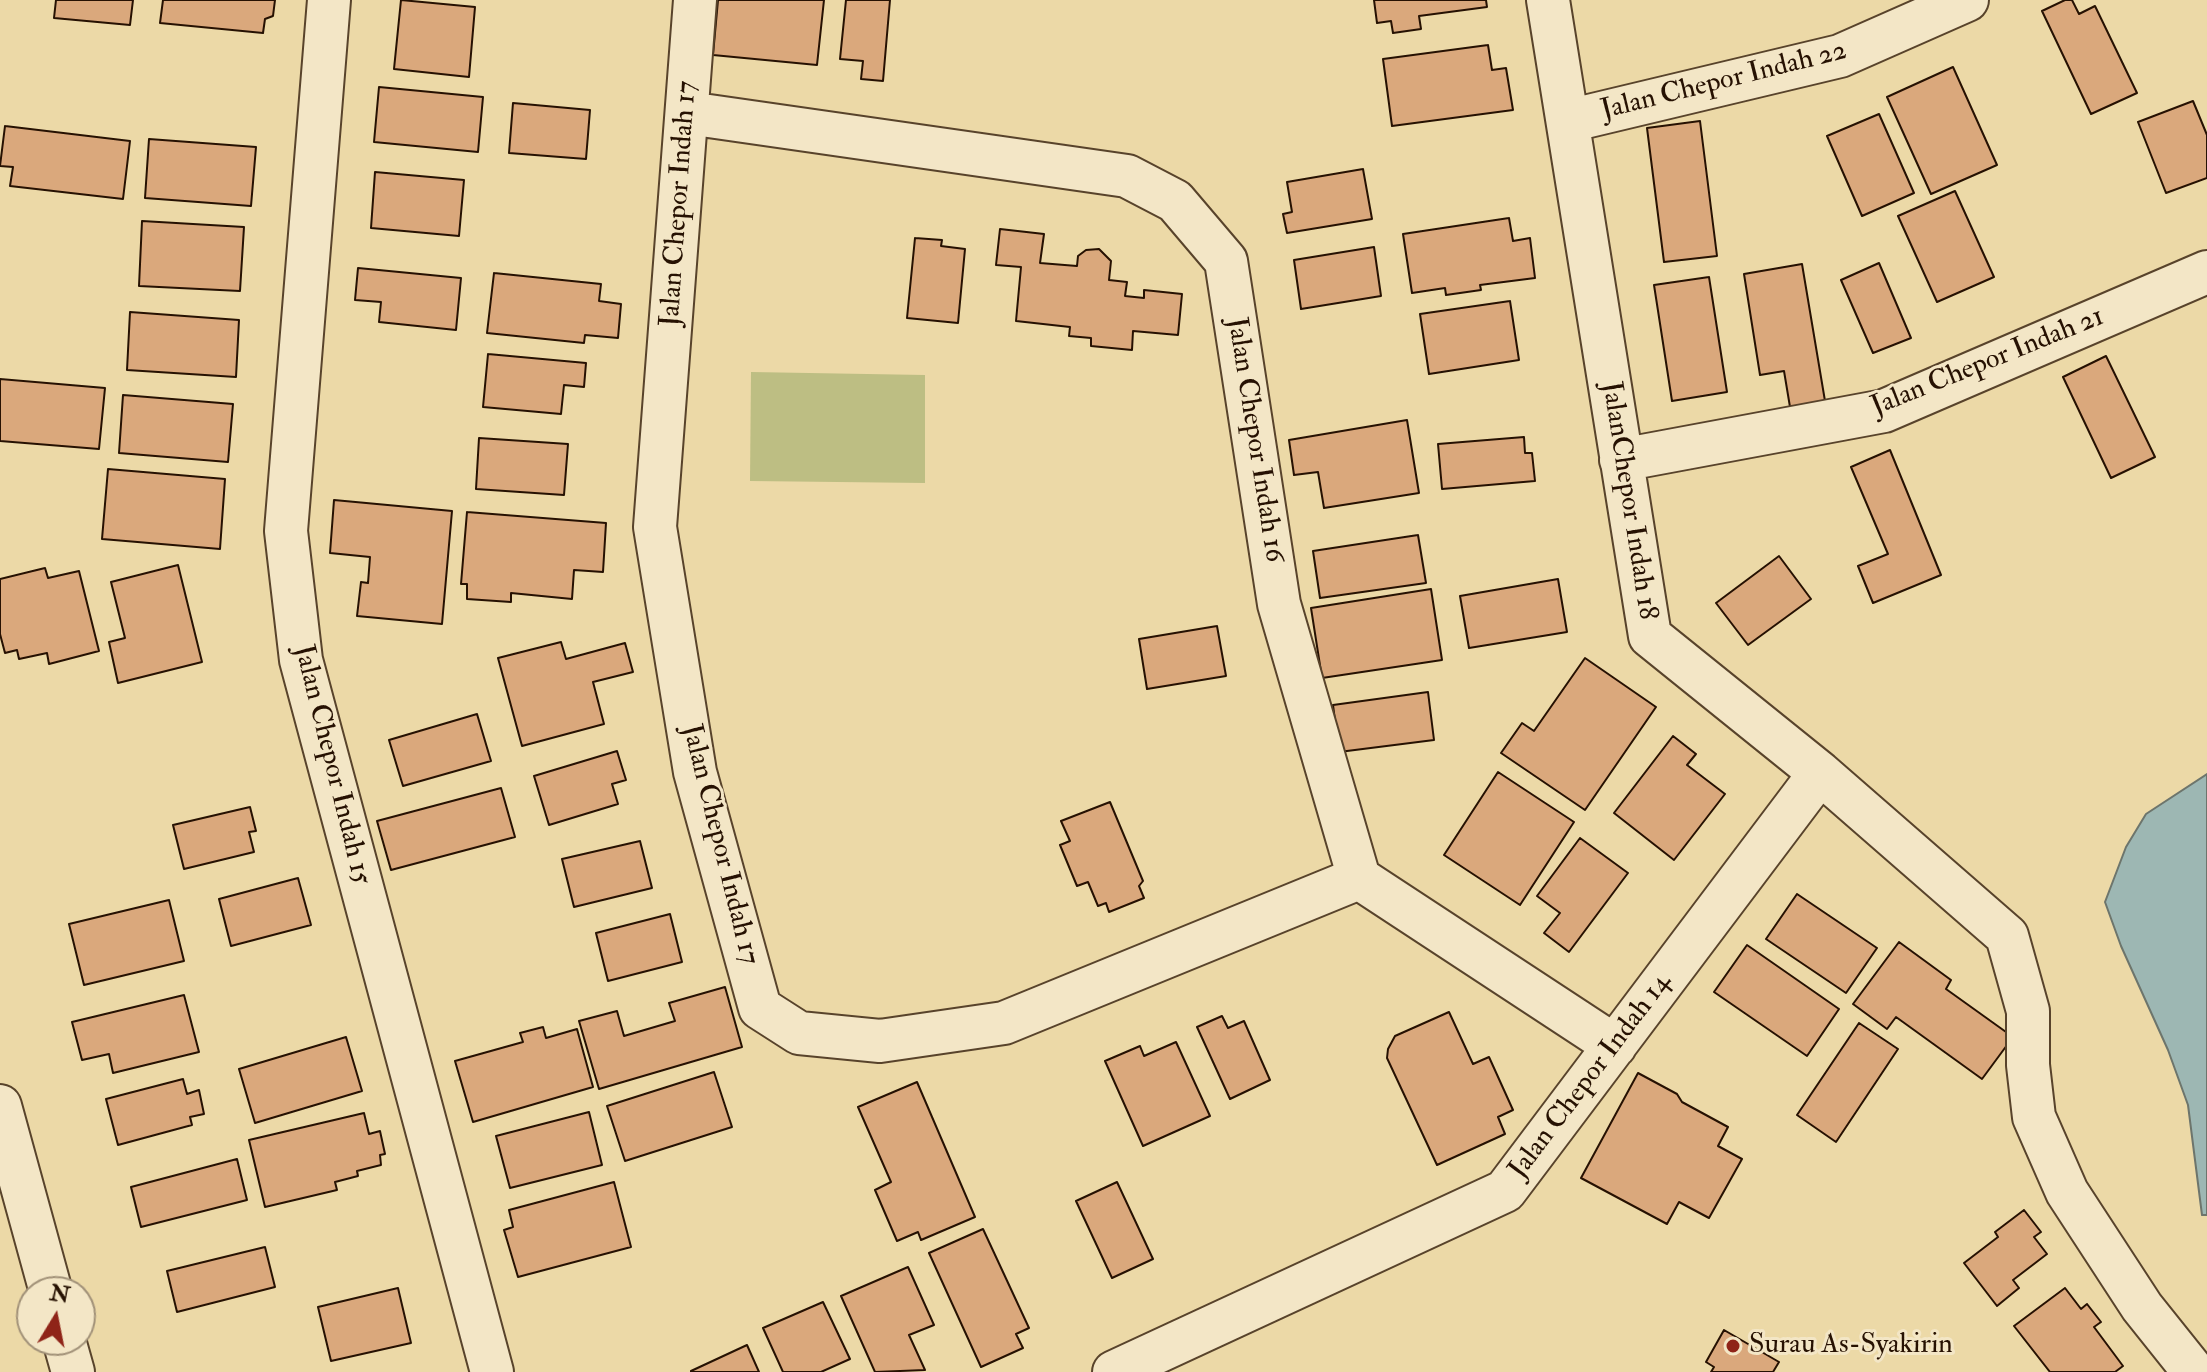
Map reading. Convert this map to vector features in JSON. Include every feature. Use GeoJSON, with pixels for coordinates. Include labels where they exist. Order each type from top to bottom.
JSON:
{"type":"FeatureCollection","features":[{"type":"Feature","properties":{"kind":"street","name":"Jalan Chepor Indah 15"},"geometry":{"type":"LineString","coordinates":[[329,0],[286,531],[301,660],[492,1372]]}},
{"type":"Feature","properties":{"kind":"street","name":"Jalan Chepor Indah 17"},"geometry":{"type":"LineString","coordinates":[[695,0],[655,527],[695,772],[760,1008],[799,1033],[880,1041],[1004,1023],[1359,878]]}},
{"type":"Feature","properties":{"kind":"street","name":"JalanChepor Indah 18"},"geometry":{"type":"LineString","coordinates":[[1548,0],[1650,636],[1820,773],[2007,936],[2028,1011],[2028,1065],[2034,1117],[2067,1192],[2142,1307],[2194,1372]]}},
{"type":"Feature","properties":{"kind":"street","name":"Jalan Chepor Indah 22"},"geometry":{"type":"LineString","coordinates":[[1568,121],[1840,56],[1967,0]]}},
{"type":"Feature","properties":{"kind":"street","name":"Jalan Chepor Indah 16"},"geometry":{"type":"LineString","coordinates":[[688,113],[1127,176],[1175,201],[1226,261],[1279,604],[1359,878]]}},
{"type":"Feature","properties":{"kind":"street","name":"Jalan Chepor Indah 21"},"geometry":{"type":"LineString","coordinates":[[1621,460],[1884,411],[2207,272]]}},
{"type":"Feature","properties":{"kind":"street","name":"Jalan Chepor Indah 14"},"geometry":{"type":"LineString","coordinates":[[1114,1372],[1505,1191],[1820,773]]}},
{"type":"Feature","properties":{"kind":"street"},"geometry":{"type":"LineString","coordinates":[[1359,878],[1615,1046]]}},
{"type":"Feature","properties":{"kind":"street"},"geometry":{"type":"LineString","coordinates":[[0,1106],[47,1276]]}},
{"type":"Feature","properties":{"kind":"green space"},"geometry":{"type":"Polygon","coordinates":[[[751,372],[925,375],[925,483],[750,481],[751,372]]]}},
{"type":"Feature","properties":{"kind":"water"},"geometry":{"type":"Polygon","coordinates":[[[2207,774],[2207,1215],[2202,1215],[2188,1105],[2105,902],[2126,847],[2146,814],[2207,774]]]}},
{"type":"Feature","properties":{"kind":"building"},"geometry":{"type":"Polygon","coordinates":[[[56,0],[133,0],[130,25],[54,18],[56,0]]]}},
{"type":"Feature","properties":{"kind":"building"},"geometry":{"type":"Polygon","coordinates":[[[163,0],[275,0],[273,16],[265,19],[263,33],[160,23],[163,0]]]}},
{"type":"Feature","properties":{"kind":"building"},"geometry":{"type":"Polygon","coordinates":[[[401,0],[475,7],[469,77],[394,69],[401,0]]]}},
{"type":"Feature","properties":{"kind":"building"},"geometry":{"type":"Polygon","coordinates":[[[718,0],[824,0],[817,65],[713,55],[718,0]]]}},
{"type":"Feature","properties":{"kind":"building"},"geometry":{"type":"Polygon","coordinates":[[[846,0],[890,0],[883,81],[861,79],[863,61],[840,59],[846,0]]]}},
{"type":"Feature","properties":{"kind":"building"},"geometry":{"type":"Polygon","coordinates":[[[1374,0],[1486,0],[1487,7],[1419,16],[1421,29],[1393,33],[1391,21],[1377,23],[1374,0]]]}},
{"type":"Feature","properties":{"kind":"building"},"geometry":{"type":"Polygon","coordinates":[[[2065,0],[2072,0],[2079,14],[2095,6],[2137,93],[2091,114],[2042,11],[2065,0]]]}},
{"type":"Feature","properties":{"kind":"building"},"geometry":{"type":"Polygon","coordinates":[[[1488,45],[1492,70],[1506,68],[1513,110],[1392,126],[1383,59],[1488,45]]]}},
{"type":"Feature","properties":{"kind":"building"},"geometry":{"type":"Polygon","coordinates":[[[1953,67],[1997,165],[1931,194],[1887,97],[1953,67]]]}},
{"type":"Feature","properties":{"kind":"building"},"geometry":{"type":"Polygon","coordinates":[[[379,87],[483,97],[478,152],[374,142],[379,87]]]}},
{"type":"Feature","properties":{"kind":"building"},"geometry":{"type":"Polygon","coordinates":[[[2193,101],[2207,135],[2207,178],[2166,193],[2138,122],[2193,101]]]}},
{"type":"Feature","properties":{"kind":"building"},"geometry":{"type":"Polygon","coordinates":[[[513,103],[590,110],[586,159],[509,153],[513,103]]]}},
{"type":"Feature","properties":{"kind":"building"},"geometry":{"type":"Polygon","coordinates":[[[1879,114],[1914,193],[1862,216],[1827,136],[1879,114]]]}},
{"type":"Feature","properties":{"kind":"building"},"geometry":{"type":"Polygon","coordinates":[[[1700,121],[1717,256],[1664,262],[1647,128],[1700,121]]]}},
{"type":"Feature","properties":{"kind":"building"},"geometry":{"type":"Polygon","coordinates":[[[5,126],[130,141],[123,199],[10,186],[13,167],[0,166],[5,126]]]}},
{"type":"Feature","properties":{"kind":"building"},"geometry":{"type":"Polygon","coordinates":[[[149,139],[256,147],[251,206],[145,198],[149,139]]]}},
{"type":"Feature","properties":{"kind":"building"},"geometry":{"type":"Polygon","coordinates":[[[1363,169],[1372,219],[1287,233],[1283,214],[1292,212],[1287,182],[1363,169]]]}},
{"type":"Feature","properties":{"kind":"building"},"geometry":{"type":"Polygon","coordinates":[[[375,172],[464,180],[459,236],[371,228],[375,172]]]}},
{"type":"Feature","properties":{"kind":"building"},"geometry":{"type":"Polygon","coordinates":[[[1955,191],[1994,277],[1937,302],[1898,216],[1955,191]]]}},
{"type":"Feature","properties":{"kind":"building"},"geometry":{"type":"Polygon","coordinates":[[[1509,218],[1513,241],[1530,238],[1535,278],[1480,285],[1481,290],[1446,295],[1445,288],[1412,293],[1403,234],[1509,218]]]}},
{"type":"Feature","properties":{"kind":"building"},"geometry":{"type":"Polygon","coordinates":[[[142,221],[244,227],[240,291],[139,286],[142,221]]]}},
{"type":"Feature","properties":{"kind":"building"},"geometry":{"type":"Polygon","coordinates":[[[1000,229],[1044,234],[1040,263],[1077,266],[1078,256],[1086,250],[1099,249],[1111,261],[1109,280],[1127,282],[1125,296],[1144,298],[1144,290],[1182,294],[1178,335],[1133,331],[1132,350],[1091,346],[1091,338],[1069,336],[1070,327],[1016,321],[1021,267],[996,265],[1000,229]]]}},
{"type":"Feature","properties":{"kind":"building"},"geometry":{"type":"Polygon","coordinates":[[[915,238],[942,240],[941,246],[965,249],[958,323],[907,318],[915,238]]]}},
{"type":"Feature","properties":{"kind":"building"},"geometry":{"type":"Polygon","coordinates":[[[1374,247],[1381,296],[1301,309],[1294,260],[1374,247]]]}},
{"type":"Feature","properties":{"kind":"building"},"geometry":{"type":"Polygon","coordinates":[[[1879,263],[1911,338],[1873,353],[1841,280],[1879,263]]]}},
{"type":"Feature","properties":{"kind":"building"},"geometry":{"type":"Polygon","coordinates":[[[1802,264],[1825,401],[1790,407],[1784,371],[1760,375],[1744,274],[1802,264]]]}},
{"type":"Feature","properties":{"kind":"building"},"geometry":{"type":"Polygon","coordinates":[[[358,268],[461,278],[456,330],[379,322],[381,302],[355,300],[358,268]]]}},
{"type":"Feature","properties":{"kind":"building"},"geometry":{"type":"Polygon","coordinates":[[[494,273],[601,284],[599,301],[621,304],[618,338],[585,335],[584,343],[487,333],[494,273]]]}},
{"type":"Feature","properties":{"kind":"building"},"geometry":{"type":"Polygon","coordinates":[[[1709,277],[1727,392],[1672,401],[1654,285],[1709,277]]]}},
{"type":"Feature","properties":{"kind":"building"},"geometry":{"type":"Polygon","coordinates":[[[1510,301],[1519,360],[1429,374],[1420,314],[1510,301]]]}},
{"type":"Feature","properties":{"kind":"building"},"geometry":{"type":"Polygon","coordinates":[[[130,312],[239,320],[236,377],[127,370],[130,312]]]}},
{"type":"Feature","properties":{"kind":"building"},"geometry":{"type":"Polygon","coordinates":[[[488,354],[586,363],[584,387],[564,385],[561,414],[483,407],[488,354]]]}},
{"type":"Feature","properties":{"kind":"building"},"geometry":{"type":"Polygon","coordinates":[[[2106,356],[2155,457],[2111,478],[2063,377],[2106,356]]]}},
{"type":"Feature","properties":{"kind":"building"},"geometry":{"type":"Polygon","coordinates":[[[0,379],[105,388],[99,449],[0,441],[0,379]]]}},
{"type":"Feature","properties":{"kind":"building"},"geometry":{"type":"Polygon","coordinates":[[[123,395],[233,404],[228,462],[119,453],[123,395]]]}},
{"type":"Feature","properties":{"kind":"building"},"geometry":{"type":"Polygon","coordinates":[[[1407,420],[1419,493],[1324,508],[1318,472],[1294,475],[1289,440],[1407,420]]]}},
{"type":"Feature","properties":{"kind":"building"},"geometry":{"type":"Polygon","coordinates":[[[1524,437],[1525,453],[1532,453],[1535,481],[1442,489],[1438,444],[1524,437]]]}},
{"type":"Feature","properties":{"kind":"building"},"geometry":{"type":"Polygon","coordinates":[[[479,438],[568,444],[564,495],[476,489],[479,438]]]}},
{"type":"Feature","properties":{"kind":"building"},"geometry":{"type":"Polygon","coordinates":[[[1890,450],[1941,575],[1873,603],[1858,566],[1888,554],[1851,467],[1890,450]]]}},
{"type":"Feature","properties":{"kind":"building"},"geometry":{"type":"Polygon","coordinates":[[[108,469],[225,479],[220,549],[102,539],[108,469]]]}},
{"type":"Feature","properties":{"kind":"building"},"geometry":{"type":"Polygon","coordinates":[[[334,500],[452,511],[442,624],[357,616],[361,582],[368,583],[370,557],[330,553],[334,500]]]}},
{"type":"Feature","properties":{"kind":"building"},"geometry":{"type":"Polygon","coordinates":[[[467,512],[606,523],[603,572],[574,570],[572,599],[511,593],[511,602],[467,599],[467,584],[461,584],[467,512]]]}},
{"type":"Feature","properties":{"kind":"building"},"geometry":{"type":"Polygon","coordinates":[[[1418,535],[1426,583],[1320,598],[1313,551],[1418,535]]]}},
{"type":"Feature","properties":{"kind":"building"},"geometry":{"type":"Polygon","coordinates":[[[1779,556],[1811,599],[1748,645],[1716,603],[1779,556]]]}},
{"type":"Feature","properties":{"kind":"building"},"geometry":{"type":"Polygon","coordinates":[[[178,565],[202,662],[118,683],[109,642],[125,638],[111,582],[178,565]]]}},
{"type":"Feature","properties":{"kind":"building"},"geometry":{"type":"Polygon","coordinates":[[[45,568],[48,578],[79,571],[99,651],[49,664],[47,653],[19,659],[17,650],[5,653],[0,634],[0,579],[45,568]]]}},
{"type":"Feature","properties":{"kind":"building"},"geometry":{"type":"Polygon","coordinates":[[[1558,579],[1567,632],[1469,648],[1460,596],[1558,579]]]}},
{"type":"Feature","properties":{"kind":"building"},"geometry":{"type":"Polygon","coordinates":[[[1431,589],[1442,660],[1322,678],[1311,608],[1431,589]]]}},
{"type":"Feature","properties":{"kind":"building"},"geometry":{"type":"Polygon","coordinates":[[[1217,626],[1226,676],[1147,689],[1139,639],[1217,626]]]}},
{"type":"Feature","properties":{"kind":"building"},"geometry":{"type":"Polygon","coordinates":[[[561,642],[566,659],[625,643],[633,672],[593,682],[604,724],[522,746],[498,658],[561,642]]]}},
{"type":"Feature","properties":{"kind":"building"},"geometry":{"type":"Polygon","coordinates":[[[1585,658],[1656,707],[1585,810],[1501,753],[1522,723],[1534,731],[1585,658]]]}},
{"type":"Feature","properties":{"kind":"building"},"geometry":{"type":"Polygon","coordinates":[[[1428,692],[1434,740],[1339,752],[1333,705],[1428,692]]]}},
{"type":"Feature","properties":{"kind":"building"},"geometry":{"type":"Polygon","coordinates":[[[477,714],[491,761],[403,786],[389,740],[477,714]]]}},
{"type":"Feature","properties":{"kind":"building"},"geometry":{"type":"Polygon","coordinates":[[[1673,736],[1696,754],[1687,765],[1725,794],[1674,860],[1614,813],[1673,736]]]}},
{"type":"Feature","properties":{"kind":"building"},"geometry":{"type":"Polygon","coordinates":[[[617,751],[626,780],[612,784],[618,804],[549,825],[534,776],[617,751]]]}},
{"type":"Feature","properties":{"kind":"building"},"geometry":{"type":"Polygon","coordinates":[[[1498,772],[1574,822],[1520,905],[1444,855],[1498,772]]]}},
{"type":"Feature","properties":{"kind":"building"},"geometry":{"type":"Polygon","coordinates":[[[501,788],[515,837],[391,870],[377,821],[501,788]]]}},
{"type":"Feature","properties":{"kind":"building"},"geometry":{"type":"Polygon","coordinates":[[[1110,802],[1143,881],[1139,886],[1144,898],[1109,912],[1106,903],[1098,906],[1088,882],[1077,886],[1060,845],[1070,841],[1061,821],[1110,802]]]}},
{"type":"Feature","properties":{"kind":"building"},"geometry":{"type":"Polygon","coordinates":[[[250,807],[256,831],[249,832],[254,852],[184,869],[173,825],[250,807]]]}},
{"type":"Feature","properties":{"kind":"building"},"geometry":{"type":"Polygon","coordinates":[[[1580,838],[1628,873],[1569,952],[1544,933],[1560,913],[1537,896],[1580,838]]]}},
{"type":"Feature","properties":{"kind":"building"},"geometry":{"type":"Polygon","coordinates":[[[640,841],[652,888],[574,907],[562,859],[640,841]]]}},
{"type":"Feature","properties":{"kind":"building"},"geometry":{"type":"Polygon","coordinates":[[[298,878],[311,925],[231,946],[219,899],[298,878]]]}},
{"type":"Feature","properties":{"kind":"building"},"geometry":{"type":"Polygon","coordinates":[[[1797,894],[1877,948],[1846,993],[1766,939],[1797,894]]]}},
{"type":"Feature","properties":{"kind":"building"},"geometry":{"type":"Polygon","coordinates":[[[169,900],[184,961],[84,985],[69,924],[169,900]]]}},
{"type":"Feature","properties":{"kind":"building"},"geometry":{"type":"Polygon","coordinates":[[[670,914],[682,962],[608,981],[596,933],[670,914]]]}},
{"type":"Feature","properties":{"kind":"building"},"geometry":{"type":"Polygon","coordinates":[[[1899,942],[1951,980],[1946,989],[2013,1037],[1982,1079],[1896,1017],[1887,1029],[1853,1004],[1899,942]]]}},
{"type":"Feature","properties":{"kind":"building"},"geometry":{"type":"Polygon","coordinates":[[[1747,945],[1839,1009],[1807,1056],[1714,992],[1747,945]]]}},
{"type":"Feature","properties":{"kind":"building"},"geometry":{"type":"Polygon","coordinates":[[[725,987],[742,1047],[599,1089],[579,1021],[617,1011],[624,1036],[675,1021],[669,1003],[725,987]]]}},
{"type":"Feature","properties":{"kind":"building"},"geometry":{"type":"Polygon","coordinates":[[[184,995],[199,1052],[113,1073],[109,1054],[82,1060],[72,1022],[184,995]]]}},
{"type":"Feature","properties":{"kind":"building"},"geometry":{"type":"Polygon","coordinates":[[[1449,1012],[1473,1064],[1489,1057],[1513,1110],[1498,1117],[1505,1134],[1437,1165],[1387,1058],[1395,1036],[1449,1012]]]}},
{"type":"Feature","properties":{"kind":"building"},"geometry":{"type":"Polygon","coordinates":[[[1222,1016],[1228,1028],[1244,1021],[1270,1080],[1230,1099],[1197,1027],[1222,1016]]]}},
{"type":"Feature","properties":{"kind":"building"},"geometry":{"type":"Polygon","coordinates":[[[1859,1023],[1898,1049],[1836,1142],[1797,1115],[1859,1023]]]}},
{"type":"Feature","properties":{"kind":"building"},"geometry":{"type":"Polygon","coordinates":[[[543,1027],[546,1038],[577,1029],[593,1087],[473,1122],[455,1061],[523,1042],[520,1033],[543,1027]]]}},
{"type":"Feature","properties":{"kind":"building"},"geometry":{"type":"Polygon","coordinates":[[[346,1037],[362,1091],[255,1123],[239,1069],[346,1037]]]}},
{"type":"Feature","properties":{"kind":"building"},"geometry":{"type":"Polygon","coordinates":[[[1176,1042],[1210,1116],[1143,1146],[1105,1061],[1140,1046],[1144,1056],[1176,1042]]]}},
{"type":"Feature","properties":{"kind":"building"},"geometry":{"type":"Polygon","coordinates":[[[714,1072],[732,1127],[625,1161],[607,1106],[714,1072]]]}},
{"type":"Feature","properties":{"kind":"building"},"geometry":{"type":"Polygon","coordinates":[[[1638,1073],[1728,1127],[1718,1146],[1742,1159],[1709,1218],[1679,1202],[1667,1224],[1581,1178],[1638,1073]]]}},
{"type":"Feature","properties":{"kind":"building"},"geometry":{"type":"Polygon","coordinates":[[[183,1079],[187,1094],[199,1090],[204,1114],[190,1117],[192,1125],[118,1145],[106,1099],[183,1079]]]}},
{"type":"Feature","properties":{"kind":"building"},"geometry":{"type":"Polygon","coordinates":[[[917,1082],[975,1217],[921,1240],[918,1232],[897,1241],[875,1190],[891,1182],[858,1107],[917,1082]]]}},
{"type":"Feature","properties":{"kind":"building"},"geometry":{"type":"Polygon","coordinates":[[[589,1112],[602,1165],[510,1188],[496,1136],[589,1112]]]}},
{"type":"Feature","properties":{"kind":"building"},"geometry":{"type":"Polygon","coordinates":[[[364,1113],[369,1134],[380,1131],[385,1154],[380,1155],[381,1165],[357,1171],[358,1176],[335,1182],[337,1190],[265,1207],[249,1140],[364,1113]]]}},
{"type":"Feature","properties":{"kind":"building"},"geometry":{"type":"Polygon","coordinates":[[[237,1159],[247,1200],[141,1227],[131,1187],[237,1159]]]}},
{"type":"Feature","properties":{"kind":"building"},"geometry":{"type":"Polygon","coordinates":[[[614,1182],[631,1247],[518,1277],[504,1230],[513,1227],[509,1210],[614,1182]]]}},
{"type":"Feature","properties":{"kind":"building"},"geometry":{"type":"Polygon","coordinates":[[[1117,1182],[1153,1259],[1112,1278],[1076,1201],[1117,1182]]]}},
{"type":"Feature","properties":{"kind":"building"},"geometry":{"type":"Polygon","coordinates":[[[2024,1210],[2041,1232],[2034,1237],[2047,1254],[2013,1280],[2019,1288],[1997,1306],[1964,1263],[1998,1237],[1995,1232],[2024,1210]]]}},
{"type":"Feature","properties":{"kind":"building"},"geometry":{"type":"Polygon","coordinates":[[[983,1229],[1029,1328],[1016,1334],[1023,1348],[981,1367],[929,1253],[983,1229]]]}},
{"type":"Feature","properties":{"kind":"building"},"geometry":{"type":"Polygon","coordinates":[[[265,1247],[275,1287],[177,1312],[167,1271],[265,1247]]]}},
{"type":"Feature","properties":{"kind":"building"},"geometry":{"type":"Polygon","coordinates":[[[908,1267],[934,1325],[909,1335],[925,1370],[875,1372],[841,1296],[908,1267]]]}},
{"type":"Feature","properties":{"kind":"building"},"geometry":{"type":"Polygon","coordinates":[[[398,1288],[411,1343],[331,1361],[318,1307],[398,1288]]]}},
{"type":"Feature","properties":{"kind":"building"},"geometry":{"type":"Polygon","coordinates":[[[2065,1288],[2081,1309],[2087,1304],[2101,1322],[2094,1327],[2123,1366],[2115,1372],[2050,1372],[2014,1326],[2065,1288]]]}},
{"type":"Feature","properties":{"kind":"building"},"geometry":{"type":"Polygon","coordinates":[[[823,1302],[850,1359],[821,1372],[783,1372],[763,1328],[823,1302]]]}},
{"type":"Feature","properties":{"kind":"building","name":"Surau As-Syakirin"},"geometry":{"type":"Polygon","coordinates":[[[1724,1330],[1779,1362],[1773,1372],[1711,1372],[1714,1367],[1706,1362],[1724,1330]]]}},
{"type":"Feature","properties":{"kind":"building"},"geometry":{"type":"Polygon","coordinates":[[[747,1345],[759,1372],[691,1372],[691,1371],[747,1345]]]}},
{"type":"Feature","properties":{"kind":"place","name":"Surau As-Syakirin"},"geometry":{"type":"Point","coordinates":[1733,1346]}}]}
